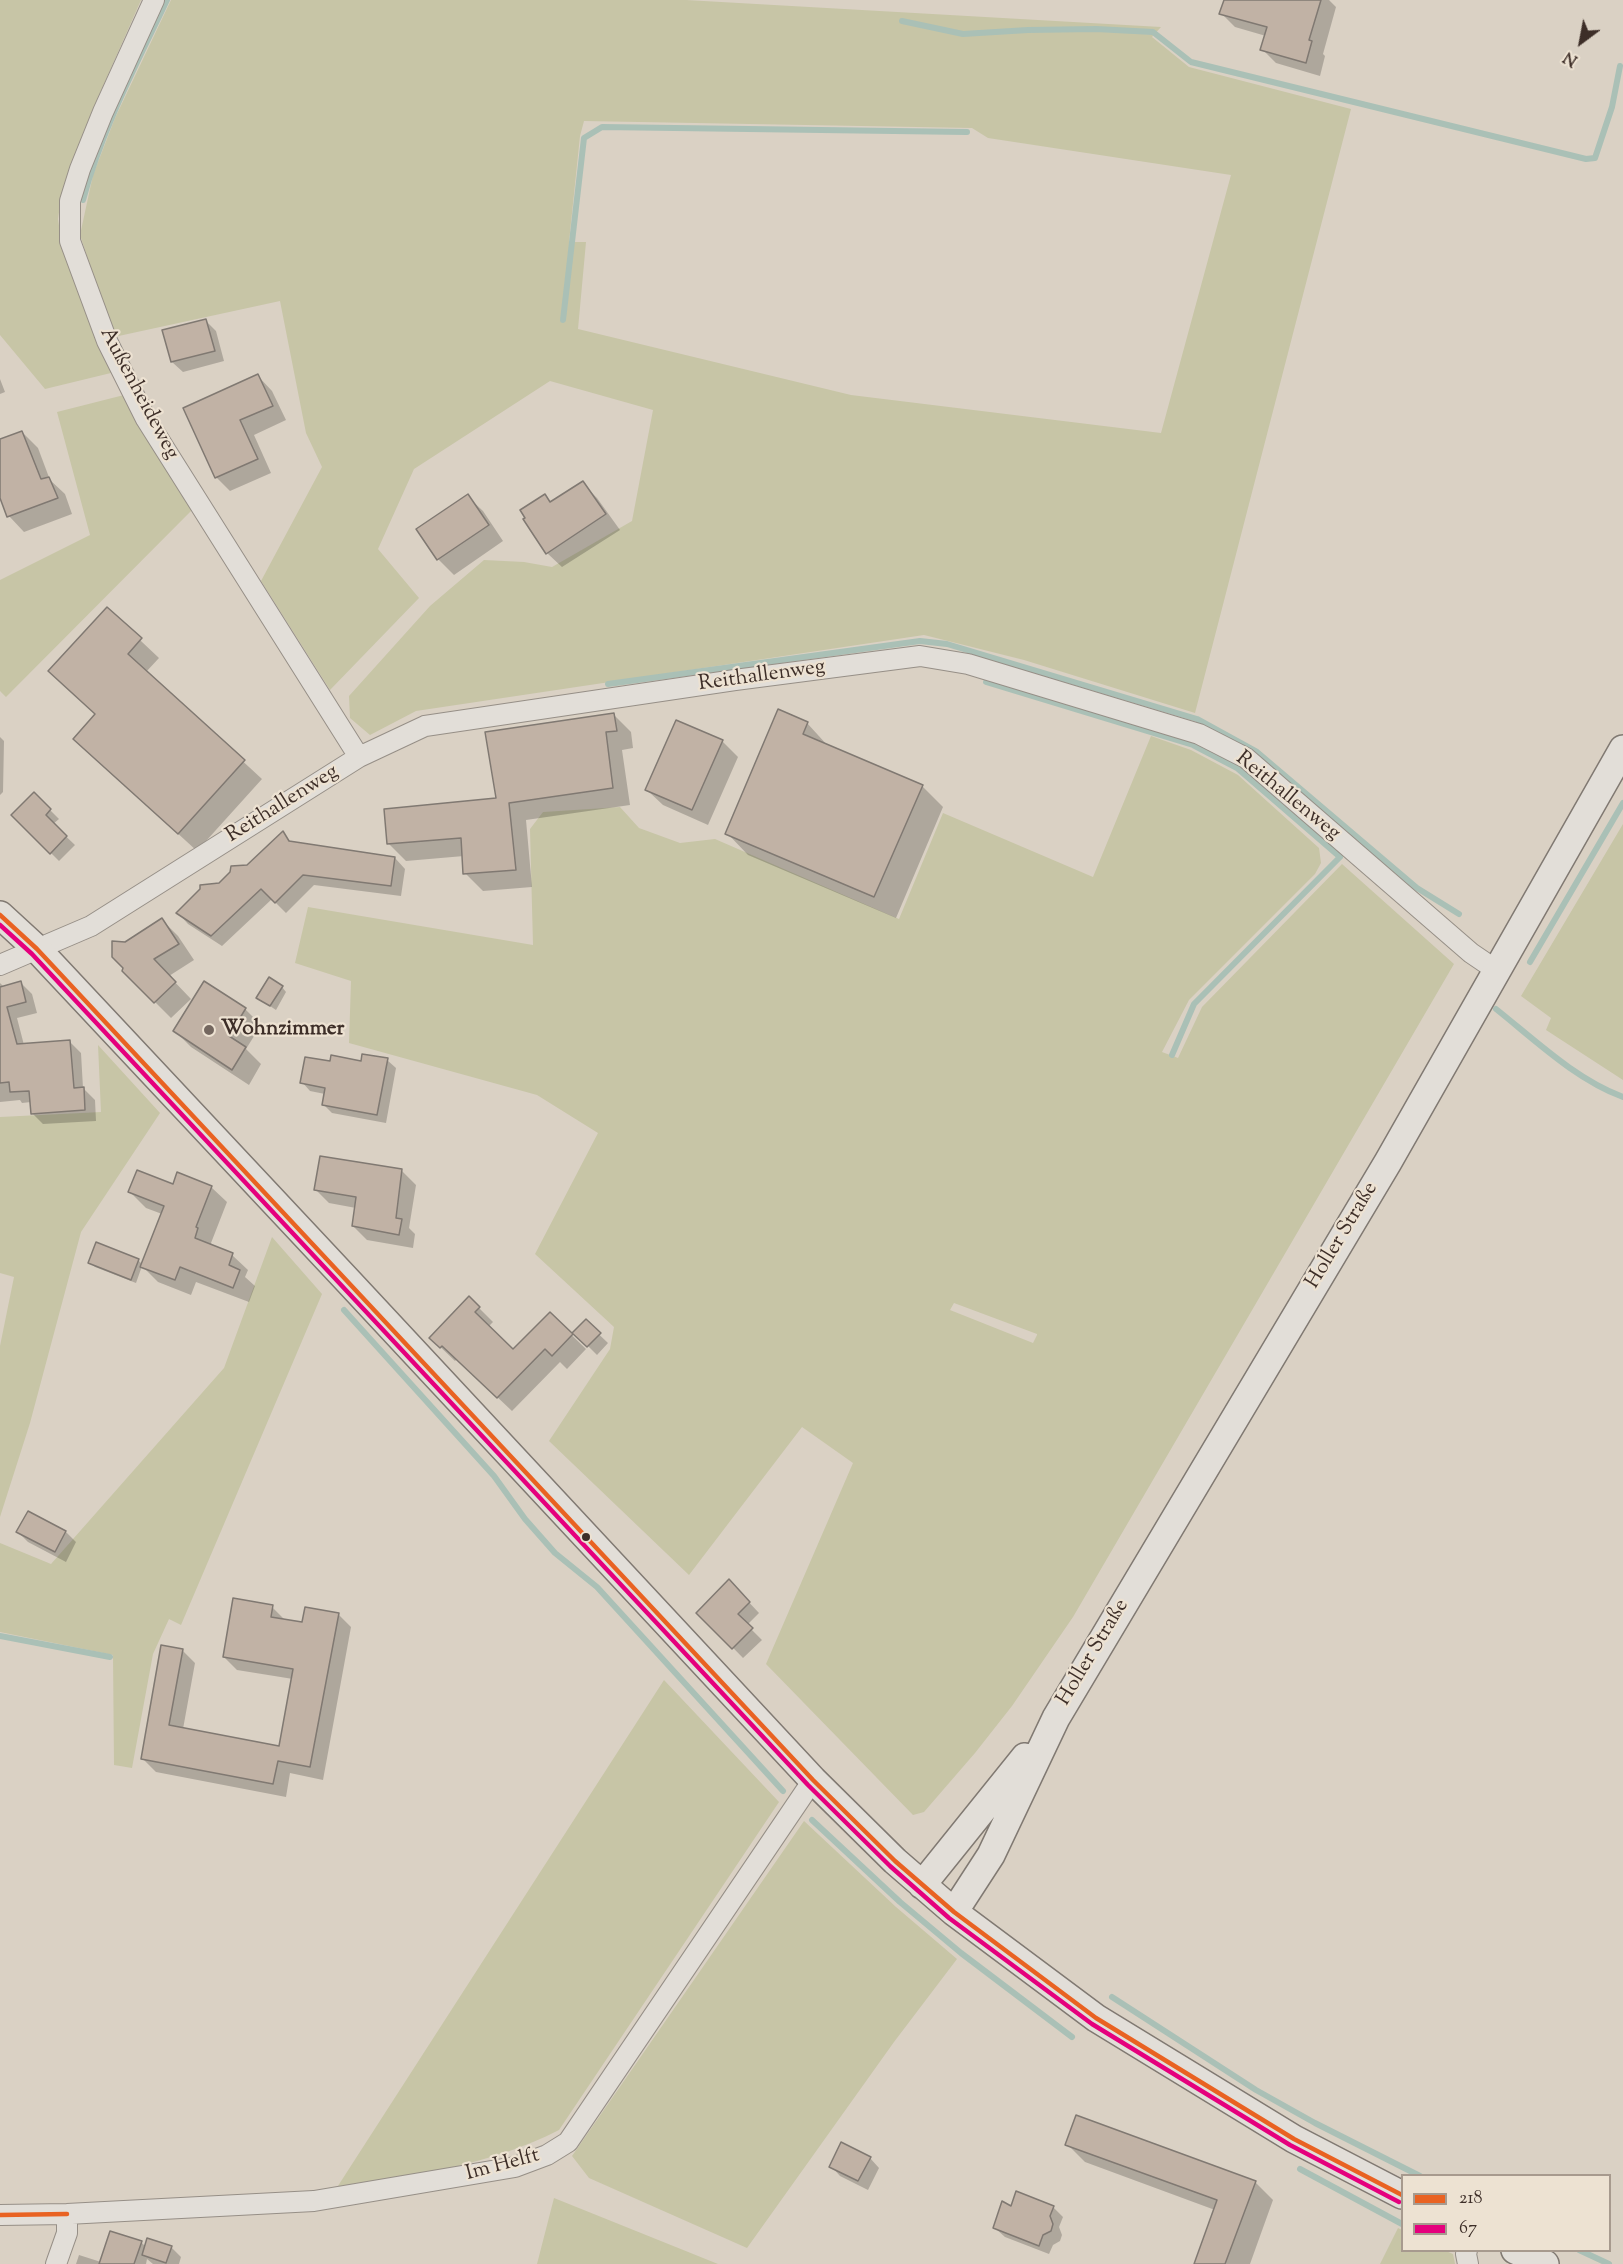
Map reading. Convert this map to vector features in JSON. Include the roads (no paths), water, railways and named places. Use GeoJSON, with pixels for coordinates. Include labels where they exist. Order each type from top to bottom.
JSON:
{"type":"FeatureCollection","features":[{"type":"Feature","properties":{"kind":"main road","name":"Holler Straße"},"geometry":{"type":"LineString","coordinates":[[954,1912],[991,1855],[1056,1718],[1382,1172],[1623,749]]}},
{"type":"Feature","properties":{"kind":"main road"},"geometry":{"type":"LineString","coordinates":[[0,915],[37,949],[350,1281],[813,1780],[922,1885],[954,1912],[1096,2018],[1294,2139],[1401,2194]]}},
{"type":"Feature","properties":{"kind":"main road","name":"Holler Straße"},"geometry":{"type":"LineString","coordinates":[[922,1885],[1056,1718]]}},
{"type":"Feature","properties":{"kind":"main road"},"geometry":{"type":"LineString","coordinates":[[1519,2252],[1545,2264]]}},
{"type":"Feature","properties":{"kind":"street","name":"Außenheideweg"},"geometry":{"type":"LineString","coordinates":[[154,0],[80,169],[70,201],[70,241],[107,341],[146,419],[359,757]]}},
{"type":"Feature","properties":{"kind":"street","name":"Reithallenweg"},"geometry":{"type":"LineString","coordinates":[[0,965],[91,926],[359,757],[425,726],[735,680],[920,656],[968,664],[1199,734],[1246,758],[1471,953],[1496,969]]}},
{"type":"Feature","properties":{"kind":"street","name":"Im Helft"},"geometry":{"type":"LineString","coordinates":[[0,2215],[67,2214],[314,2201],[515,2167],[547,2155],[568,2142],[813,1780]]}},
{"type":"Feature","properties":{"kind":"street"},"geometry":{"type":"LineString","coordinates":[[56,2264],[67,2233],[67,2214]]}},
{"type":"Feature","properties":{"kind":"waterway"},"geometry":{"type":"LineString","coordinates":[[83,200],[110,123],[167,0]]}},
{"type":"Feature","properties":{"kind":"waterway"},"geometry":{"type":"LineString","coordinates":[[902,21],[963,34],[1096,29],[1153,32],[1191,62],[1586,159],[1595,158],[1612,107],[1620,66]]}},
{"type":"Feature","properties":{"kind":"waterway"},"geometry":{"type":"LineString","coordinates":[[563,320],[584,138],[602,127],[967,132]]}},
{"type":"Feature","properties":{"kind":"waterway"},"geometry":{"type":"LineString","coordinates":[[608,684],[920,641],[947,644],[1197,719],[1257,752],[1417,888],[1459,914]]}},
{"type":"Feature","properties":{"kind":"waterway"},"geometry":{"type":"LineString","coordinates":[[986,682],[1193,745],[1237,768],[1340,857],[1194,1004],[1172,1055]]}},
{"type":"Feature","properties":{"kind":"waterway"},"geometry":{"type":"LineString","coordinates":[[1530,962],[1623,803]]}},
{"type":"Feature","properties":{"kind":"waterway"},"geometry":{"type":"LineString","coordinates":[[1496,1009],[1572,1069],[1588,1080],[1623,1097]]}},
{"type":"Feature","properties":{"kind":"waterway"},"geometry":{"type":"LineString","coordinates":[[344,1310],[494,1476],[525,1519],[555,1553],[597,1587],[783,1791]]}},
{"type":"Feature","properties":{"kind":"waterway"},"geometry":{"type":"LineString","coordinates":[[0,1636],[110,1657]]}},
{"type":"Feature","properties":{"kind":"waterway"},"geometry":{"type":"LineString","coordinates":[[812,1820],[900,1902],[961,1953],[1072,2037]]}},
{"type":"Feature","properties":{"kind":"waterway"},"geometry":{"type":"LineString","coordinates":[[1112,1997],[1256,2090],[1416,2174]]}},
{"type":"Feature","properties":{"kind":"waterway"},"geometry":{"type":"LineString","coordinates":[[1300,2169],[1401,2223]]}},
{"type":"Feature","properties":{"kind":"waterway"},"geometry":{"type":"LineString","coordinates":[[1583,2252],[1609,2264]]}},
{"type":"Feature","properties":{"kind":"place","name":"Wohnzimmer"},"geometry":{"type":"Point","coordinates":[209,1030]}}]}
